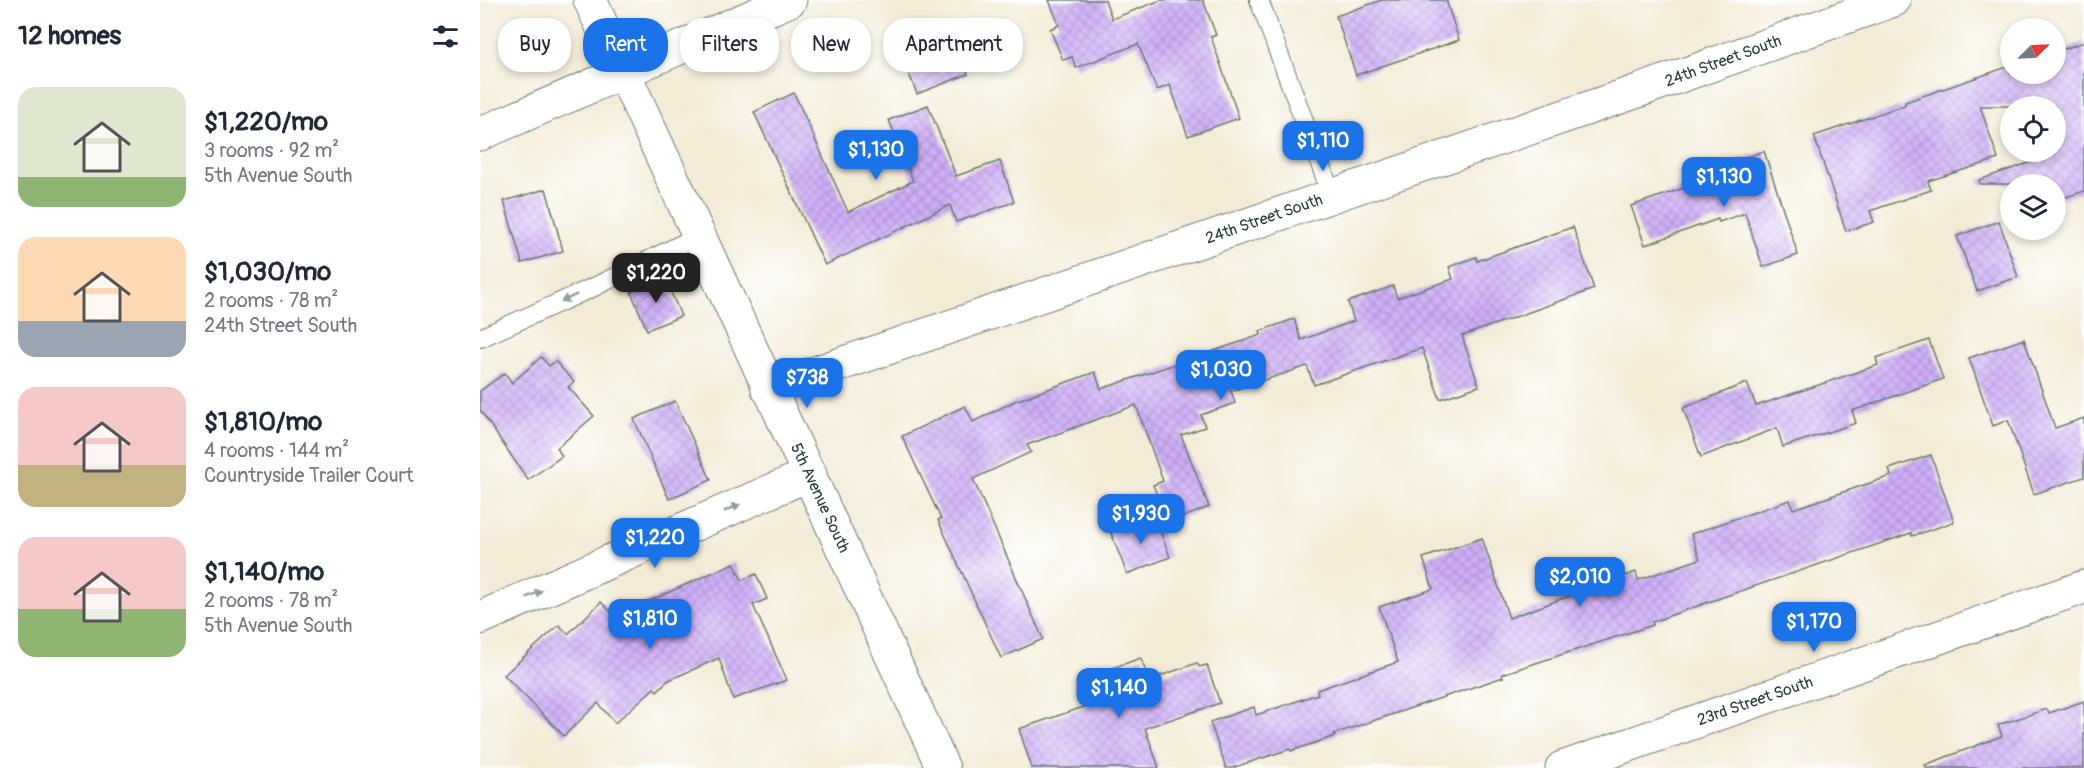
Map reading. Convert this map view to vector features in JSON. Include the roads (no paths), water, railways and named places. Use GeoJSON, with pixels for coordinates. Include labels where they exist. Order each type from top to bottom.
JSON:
{"type":"FeatureCollection","features":[{"type":"Feature","properties":{"kind":"street","name":"5th Avenue South"},"geometry":{"type":"LineString","coordinates":[[590,0],[598,18]]}},
{"type":"Feature","properties":{"kind":"street"},"geometry":{"type":"LineString","coordinates":[[668,52],[790,0]]}},
{"type":"Feature","properties":{"kind":"street","name":"24th Street South"},"geometry":{"type":"LineString","coordinates":[[768,389],[1638,91],[1894,0]]}},
{"type":"Feature","properties":{"kind":"street"},"geometry":{"type":"LineString","coordinates":[[480,134],[620,72]]}},
{"type":"Feature","properties":{"kind":"street","name":"5th Avenue South"},"geometry":{"type":"LineString","coordinates":[[622,72],[768,389],[810,474],[943,768]]}},
{"type":"Feature","properties":{"kind":"street"},"geometry":{"type":"LineString","coordinates":[[480,618],[810,474]]}},
{"type":"Feature","properties":{"kind":"street","name":"23rd Street South"},"geometry":{"type":"LineString","coordinates":[[1562,768],[2084,587]]}},
{"type":"Feature","properties":{"kind":"lane"},"geometry":{"type":"LineString","coordinates":[[1259,0],[1332,196]]}},
{"type":"Feature","properties":{"kind":"lane"},"geometry":{"type":"LineString","coordinates":[[480,338],[596,286],[698,236]]}}]}
